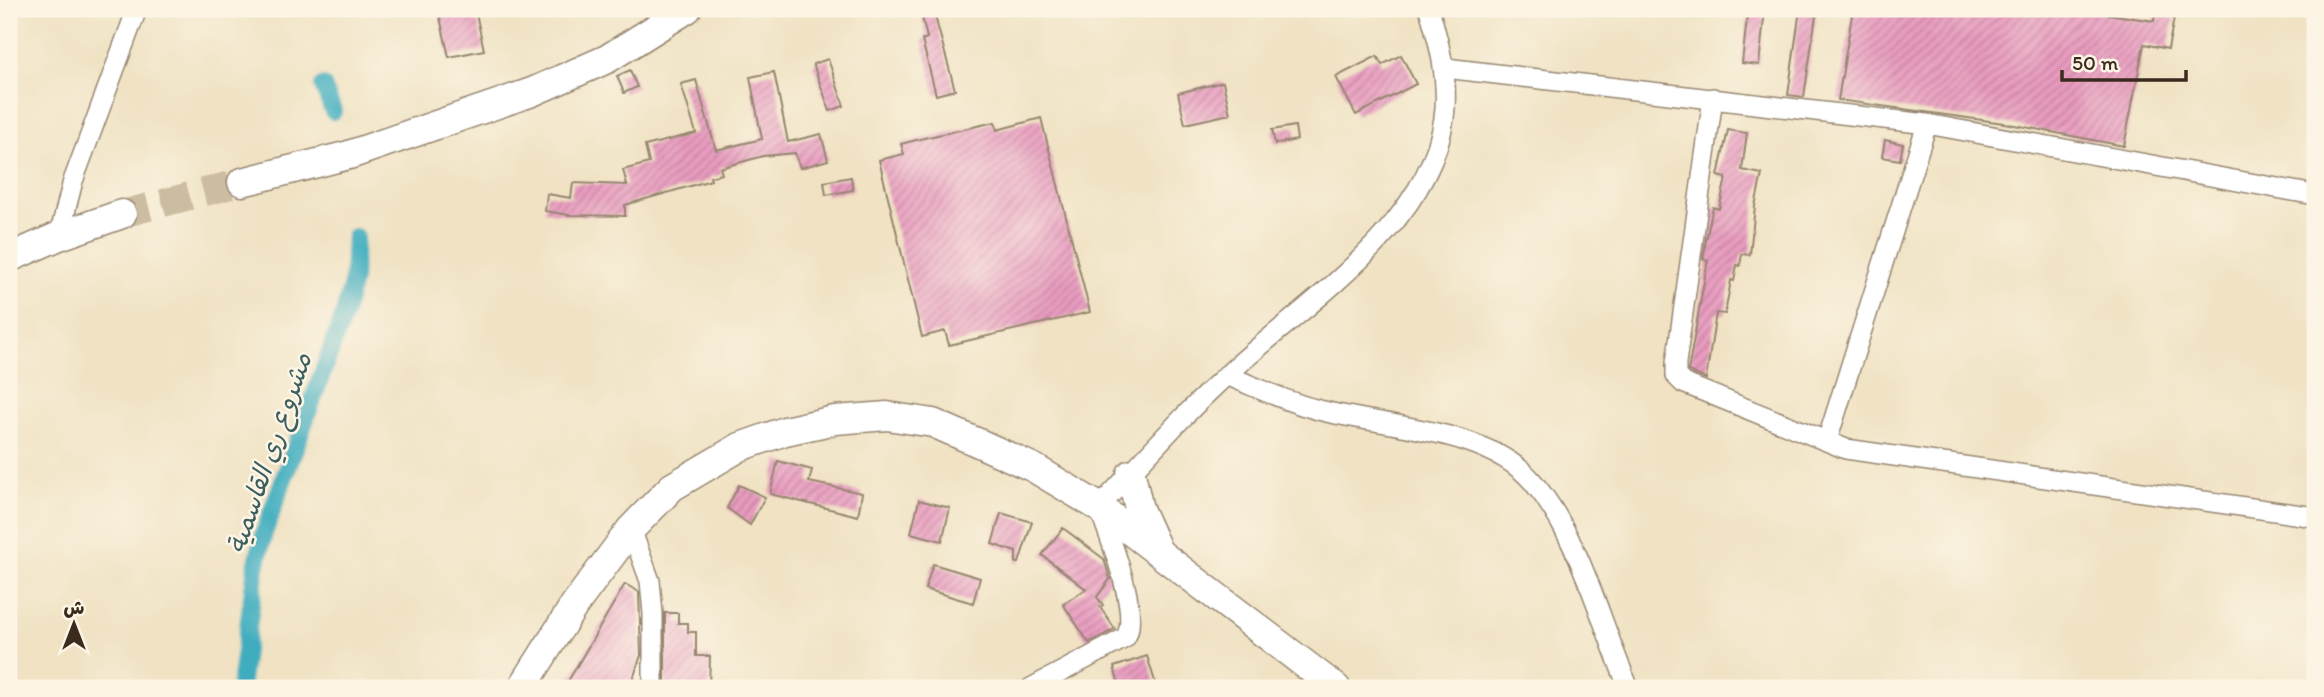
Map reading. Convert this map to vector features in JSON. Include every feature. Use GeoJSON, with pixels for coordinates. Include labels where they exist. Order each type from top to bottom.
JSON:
{"type":"FeatureCollection","features":[{"type":"Feature","properties":{"kind":"main road"},"geometry":{"type":"LineString","coordinates":[[243,182],[349,155],[532,92],[607,59],[687,9]]}},
{"type":"Feature","properties":{"kind":"main road"},"geometry":{"type":"LineString","coordinates":[[9,258],[59,236],[122,214]]}},
{"type":"Feature","properties":{"kind":"main road"},"geometry":{"type":"LineString","coordinates":[[523,688],[575,604],[631,528],[672,487],[740,447],[785,431],[835,420],[887,416],[933,423],[1034,468],[1100,507],[1160,556],[1336,688]]}},
{"type":"Feature","properties":{"kind":"main road"},"geometry":{"type":"LineString","coordinates":[[1131,474],[1139,509],[1160,556]]}},
{"type":"Feature","properties":{"kind":"street"},"geometry":{"type":"LineString","coordinates":[[59,236],[73,181],[137,9]]}},
{"type":"Feature","properties":{"kind":"street"},"geometry":{"type":"LineString","coordinates":[[1031,688],[1125,638],[1130,631],[1131,620],[1121,572],[1100,507],[1226,375],[1369,250],[1398,219],[1419,189],[1434,157],[1444,118],[1445,68],[1429,9]]}},
{"type":"Feature","properties":{"kind":"street"},"geometry":{"type":"LineString","coordinates":[[1445,68],[1927,124],[2315,195]]}},
{"type":"Feature","properties":{"kind":"street"},"geometry":{"type":"LineString","coordinates":[[1713,98],[1676,376],[1683,383],[1827,441],[1868,452],[2315,517]]}},
{"type":"Feature","properties":{"kind":"street"},"geometry":{"type":"LineString","coordinates":[[1827,441],[1927,124]]}},
{"type":"Feature","properties":{"kind":"street"},"geometry":{"type":"LineString","coordinates":[[1226,375],[1286,401],[1317,410],[1429,431],[1474,445],[1510,462],[1532,481],[1557,517],[1588,579],[1629,688]]}},
{"type":"Feature","properties":{"kind":"street"},"geometry":{"type":"LineString","coordinates":[[631,528],[650,581],[653,688]]}},
{"type":"Feature","properties":{"kind":"building"},"geometry":{"type":"Polygon","coordinates":[[[438,9],[475,9],[484,50],[449,57],[438,9]]]}},
{"type":"Feature","properties":{"kind":"building"},"geometry":{"type":"Polygon","coordinates":[[[920,9],[933,9],[955,90],[936,95],[922,40],[927,38],[920,9]]]}},
{"type":"Feature","properties":{"kind":"building"},"geometry":{"type":"Polygon","coordinates":[[[1748,9],[1765,9],[1759,65],[1742,63],[1748,9]]]}},
{"type":"Feature","properties":{"kind":"building"},"geometry":{"type":"Polygon","coordinates":[[[1800,9],[1817,9],[1804,97],[1788,95],[1800,9]]]}},
{"type":"Feature","properties":{"kind":"building"},"geometry":{"type":"Polygon","coordinates":[[[1853,9],[2075,9],[2154,21],[2155,15],[2174,18],[2168,49],[2144,44],[2124,146],[2004,123],[1838,100],[1853,9]]]}},
{"type":"Feature","properties":{"kind":"building"},"geometry":{"type":"Polygon","coordinates":[[[1401,55],[1416,84],[1356,115],[1336,77],[1377,56],[1382,65],[1401,55]]]}},
{"type":"Feature","properties":{"kind":"building"},"geometry":{"type":"Polygon","coordinates":[[[828,59],[844,106],[830,111],[813,64],[828,59]]]}},
{"type":"Feature","properties":{"kind":"building"},"geometry":{"type":"Polygon","coordinates":[[[630,70],[637,87],[624,93],[617,76],[630,70]]]}},
{"type":"Feature","properties":{"kind":"building"},"geometry":{"type":"Polygon","coordinates":[[[774,72],[788,142],[821,134],[828,160],[800,168],[795,153],[763,156],[720,168],[722,174],[710,177],[711,180],[625,205],[625,216],[569,215],[545,211],[547,194],[571,198],[573,183],[627,185],[623,170],[649,163],[645,146],[696,133],[681,84],[696,80],[716,150],[762,139],[750,77],[774,72]]]}},
{"type":"Feature","properties":{"kind":"building"},"geometry":{"type":"Polygon","coordinates":[[[1223,82],[1230,114],[1185,124],[1178,93],[1223,82]]]}},
{"type":"Feature","properties":{"kind":"building"},"geometry":{"type":"Polygon","coordinates":[[[1041,118],[1090,312],[949,345],[945,331],[922,337],[879,160],[904,154],[901,144],[924,138],[995,122],[997,130],[1041,118]]]}},
{"type":"Feature","properties":{"kind":"building"},"geometry":{"type":"Polygon","coordinates":[[[1295,126],[1297,140],[1275,144],[1272,130],[1295,126]]]}},
{"type":"Feature","properties":{"kind":"building"},"geometry":{"type":"Polygon","coordinates":[[[1728,130],[1747,133],[1742,170],[1762,174],[1755,206],[1750,255],[1742,254],[1740,266],[1737,265],[1734,281],[1731,280],[1725,314],[1716,313],[1706,379],[1688,371],[1708,260],[1703,259],[1706,240],[1713,207],[1719,209],[1726,178],[1718,176],[1728,130]]]}},
{"type":"Feature","properties":{"kind":"building"},"geometry":{"type":"Polygon","coordinates":[[[1885,140],[1903,144],[1900,160],[1882,157],[1885,140]]]}},
{"type":"Feature","properties":{"kind":"building"},"geometry":{"type":"Polygon","coordinates":[[[851,177],[853,190],[826,195],[824,182],[851,177]]]}},
{"type":"Feature","properties":{"kind":"building"},"geometry":{"type":"Polygon","coordinates":[[[778,461],[812,470],[809,482],[862,493],[858,516],[770,494],[778,461]]]}},
{"type":"Feature","properties":{"kind":"building"},"geometry":{"type":"Polygon","coordinates":[[[739,485],[765,497],[750,525],[727,508],[739,485]]]}},
{"type":"Feature","properties":{"kind":"building"},"geometry":{"type":"Polygon","coordinates":[[[919,500],[950,508],[942,541],[911,533],[919,500]]]}},
{"type":"Feature","properties":{"kind":"building"},"geometry":{"type":"Polygon","coordinates":[[[1001,513],[1032,522],[1019,563],[1016,563],[1016,552],[992,544],[1001,513]]]}},
{"type":"Feature","properties":{"kind":"building"},"geometry":{"type":"Polygon","coordinates":[[[1063,528],[1104,559],[1110,579],[1097,597],[1103,605],[1100,607],[1115,629],[1089,643],[1063,604],[1086,589],[1042,555],[1063,528]]]}},
{"type":"Feature","properties":{"kind":"building"},"geometry":{"type":"Polygon","coordinates":[[[933,564],[980,578],[973,603],[925,589],[933,564]]]}},
{"type":"Feature","properties":{"kind":"building"},"geometry":{"type":"Polygon","coordinates":[[[625,584],[639,592],[641,655],[633,679],[641,683],[641,688],[564,688],[625,584]]]}},
{"type":"Feature","properties":{"kind":"building"},"geometry":{"type":"Polygon","coordinates":[[[665,613],[678,613],[678,623],[688,623],[688,632],[696,632],[696,656],[710,656],[709,688],[665,685],[665,613]]]}},
{"type":"Feature","properties":{"kind":"building"},"geometry":{"type":"Polygon","coordinates":[[[1147,656],[1157,688],[1120,688],[1114,667],[1147,656]]]}},
{"type":"Feature","properties":{"kind":"waterway","name":"مشروع ري القاسمية"},"geometry":{"type":"LineString","coordinates":[[323,86],[333,111]]}},
{"type":"Feature","properties":{"kind":"waterway","name":"مشروع ري القاسمية"},"geometry":{"type":"LineString","coordinates":[[240,688],[256,567],[264,533],[344,314],[353,280],[355,237]]}},
{"type":"Feature","properties":{"kind":"tunnel"},"geometry":{"type":"LineString","coordinates":[[122,214],[242,182]]}}]}
